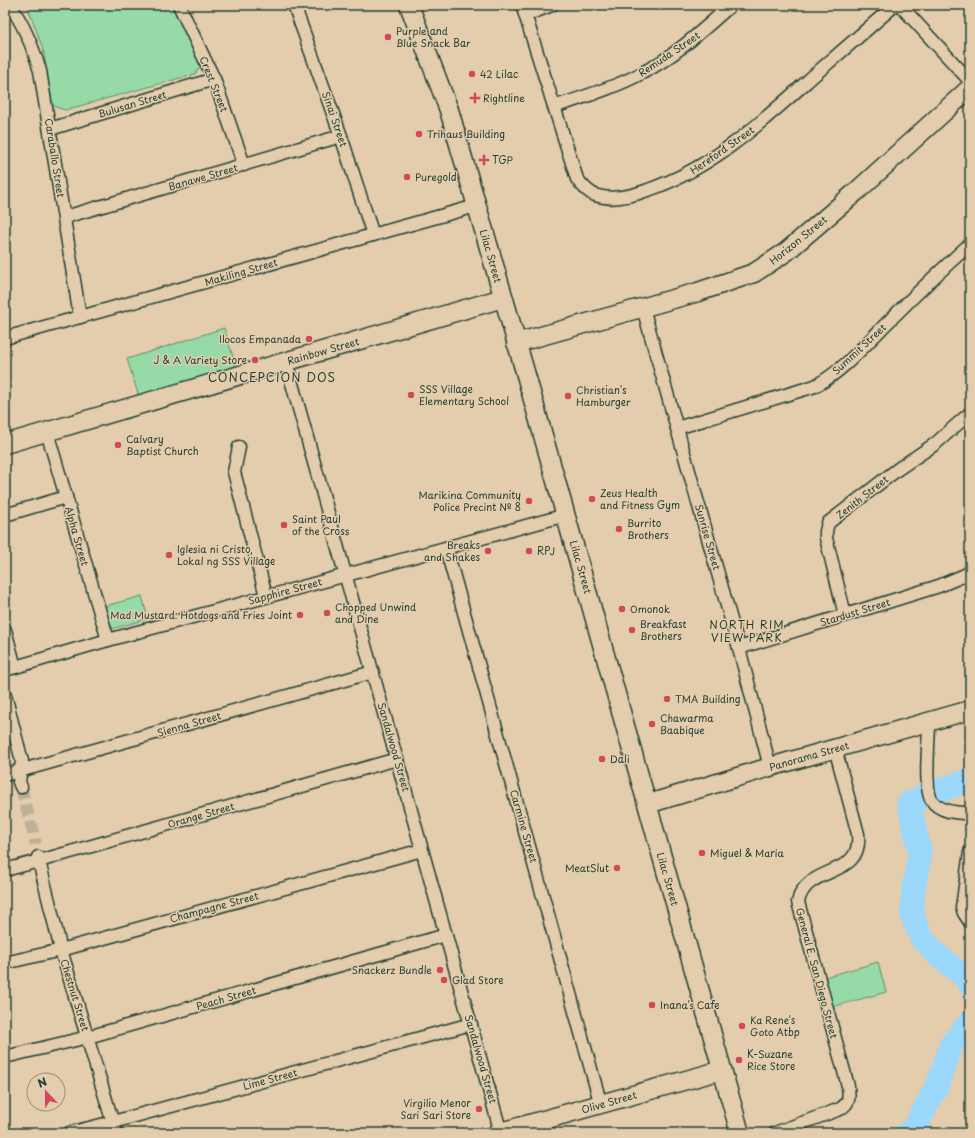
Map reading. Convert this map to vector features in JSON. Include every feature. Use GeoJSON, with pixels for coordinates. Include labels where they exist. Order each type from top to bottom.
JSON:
{"type":"FeatureCollection","features":[{"type":"Feature","properties":{"kind":"street","name":"Caraballo Street"},"geometry":{"type":"LineString","coordinates":[[10,5],[25,29],[40,71],[65,217],[80,317]]}},
{"type":"Feature","properties":{"kind":"street","name":"Crest Street"},"geometry":{"type":"LineString","coordinates":[[180,5],[214,79],[244,165]]}},
{"type":"Feature","properties":{"kind":"street","name":"Sinai Street"},"geometry":{"type":"LineString","coordinates":[[294,5],[341,136],[373,235]]}},
{"type":"Feature","properties":{"kind":"street","name":"Lilac Street"},"geometry":{"type":"LineString","coordinates":[[409,5],[449,110],[566,514],[740,1133]]}},
{"type":"Feature","properties":{"kind":"street"},"geometry":{"type":"LineString","coordinates":[[524,10],[552,5]]}},
{"type":"Feature","properties":{"kind":"street","name":"Remuda Street"},"geometry":{"type":"LineString","coordinates":[[554,107],[597,93],[642,73],[658,64],[700,32],[731,5]]}},
{"type":"Feature","properties":{"kind":"street","name":"Hereford Street"},"geometry":{"type":"LineString","coordinates":[[524,10],[577,179],[585,189],[595,195],[619,198],[637,194],[666,184],[690,173],[709,161],[752,130],[894,5]]}},
{"type":"Feature","properties":{"kind":"street"},"geometry":{"type":"LineString","coordinates":[[900,5],[970,81]]}},
{"type":"Feature","properties":{"kind":"street","name":"Bulusan Street"},"geometry":{"type":"LineString","coordinates":[[50,129],[214,79]]}},
{"type":"Feature","properties":{"kind":"street","name":"Horizon Street"},"geometry":{"type":"LineString","coordinates":[[516,343],[698,292],[754,273],[786,252],[857,191],[970,88]]}},
{"type":"Feature","properties":{"kind":"street","name":"Banawe Street"},"geometry":{"type":"LineString","coordinates":[[65,217],[341,136]]}},
{"type":"Feature","properties":{"kind":"street","name":"Makiling Street"},"geometry":{"type":"LineString","coordinates":[[5,338],[476,206]]}},
{"type":"Feature","properties":{"kind":"street","name":"Summit Street"},"geometry":{"type":"LineString","coordinates":[[677,428],[824,382],[848,361],[918,292],[970,244]]}},
{"type":"Feature","properties":{"kind":"street","name":"Rainbow Street"},"geometry":{"type":"LineString","coordinates":[[5,444],[503,298]]}},
{"type":"Feature","properties":{"kind":"street","name":"Sunrise Street"},"geometry":{"type":"LineString","coordinates":[[643,308],[739,648],[770,767]]}},
{"type":"Feature","properties":{"kind":"street","name":"Sandalwood Street"},"geometry":{"type":"LineString","coordinates":[[286,362],[471,1024],[500,1133]]}},
{"type":"Feature","properties":{"kind":"street","name":"Zenith Street"},"geometry":{"type":"LineString","coordinates":[[845,615],[826,538],[828,523],[898,469],[935,444],[970,413]]}},
{"type":"Feature","properties":{"kind":"street","name":"Alpha Street"},"geometry":{"type":"LineString","coordinates":[[47,432],[108,640]]}},
{"type":"Feature","properties":{"kind":"street"},"geometry":{"type":"LineString","coordinates":[[239,447],[234,472],[266,596]]}},
{"type":"Feature","properties":{"kind":"street"},"geometry":{"type":"LineString","coordinates":[[5,515],[66,498]]}},
{"type":"Feature","properties":{"kind":"street","name":"Sapphire Street"},"geometry":{"type":"LineString","coordinates":[[10,669],[108,640],[566,514]]}},
{"type":"Feature","properties":{"kind":"street","name":"Carmine Street"},"geometry":{"type":"LineString","coordinates":[[446,548],[601,1105]]}},
{"type":"Feature","properties":{"kind":"street","name":"Stardust Street"},"geometry":{"type":"LineString","coordinates":[[739,648],[939,586],[970,572]]}},
{"type":"Feature","properties":{"kind":"street"},"geometry":{"type":"LineString","coordinates":[[5,630],[10,669]]}},
{"type":"Feature","properties":{"kind":"street","name":"Sienna Street"},"geometry":{"type":"LineString","coordinates":[[5,775],[373,672]]}},
{"type":"Feature","properties":{"kind":"street"},"geometry":{"type":"LineString","coordinates":[[5,695],[22,760],[19,782],[20,787]]}},
{"type":"Feature","properties":{"kind":"street","name":"Panorama Street"},"geometry":{"type":"LineString","coordinates":[[648,804],[835,748],[929,723],[970,710]]}},
{"type":"Feature","properties":{"kind":"street"},"geometry":{"type":"LineString","coordinates":[[929,723],[928,784],[931,799],[935,804],[944,810],[970,813]]}},
{"type":"Feature","properties":{"kind":"street","name":"General E. San Diego Street"},"geometry":{"type":"LineString","coordinates":[[775,1133],[840,1109],[847,1104],[849,1100],[848,1086],[798,902],[801,891],[805,886],[816,878],[849,862],[857,852],[858,848],[858,834],[835,748]]}},
{"type":"Feature","properties":{"kind":"street","name":"Orange Street"},"geometry":{"type":"LineString","coordinates":[[5,870],[39,859],[397,759]]}},
{"type":"Feature","properties":{"kind":"street","name":"Champagne Street"},"geometry":{"type":"LineString","coordinates":[[5,963],[61,950],[422,850]]}},
{"type":"Feature","properties":{"kind":"street"},"geometry":{"type":"LineString","coordinates":[[970,852],[962,907],[970,922]]}},
{"type":"Feature","properties":{"kind":"street","name":"Chestnut Street"},"geometry":{"type":"LineString","coordinates":[[39,859],[61,950],[114,1128]]}},
{"type":"Feature","properties":{"kind":"street","name":"Peach Street"},"geometry":{"type":"LineString","coordinates":[[5,1057],[88,1037],[446,935]]}},
{"type":"Feature","properties":{"kind":"street","name":"Lime Street"},"geometry":{"type":"LineString","coordinates":[[69,1133],[114,1128],[471,1024]]}},
{"type":"Feature","properties":{"kind":"street","name":"Olive Street"},"geometry":{"type":"LineString","coordinates":[[500,1133],[722,1070]]}},
{"type":"Feature","properties":{"kind":"green space"},"geometry":{"type":"Polygon","coordinates":[[[27,5],[173,5],[201,65],[195,74],[65,110],[53,106],[43,49],[27,5]]]}},
{"type":"Feature","properties":{"kind":"green space"},"geometry":{"type":"Polygon","coordinates":[[[224,328],[236,366],[139,397],[127,359],[224,328]]]}},
{"type":"Feature","properties":{"kind":"green space"},"geometry":{"type":"Polygon","coordinates":[[[142,596],[148,619],[111,629],[105,606],[142,596]]]}},
{"type":"Feature","properties":{"kind":"green space"},"geometry":{"type":"Polygon","coordinates":[[[878,962],[886,992],[832,1007],[825,977],[878,962]]]}},
{"type":"Feature","properties":{"kind":"waterway"},"geometry":{"type":"LineString","coordinates":[[970,780],[928,794],[909,803],[920,853],[913,892],[912,915],[921,937],[938,956],[964,976],[970,984]]}},
{"type":"Feature","properties":{"kind":"waterway"},"geometry":{"type":"LineString","coordinates":[[908,1133],[915,1127],[939,1082],[951,1045],[970,1022]]}},
{"type":"Feature","properties":{"kind":"tunnel"},"geometry":{"type":"LineString","coordinates":[[21,787],[36,844]]}},
{"type":"Feature","properties":{"kind":"place","name":"Purple and Blue Snack Bar"},"geometry":{"type":"Point","coordinates":[388,37]}},
{"type":"Feature","properties":{"kind":"place","name":"42 Lilac"},"geometry":{"type":"Point","coordinates":[472,74]}},
{"type":"Feature","properties":{"kind":"place","name":"Rightline"},"geometry":{"type":"Point","coordinates":[475,98]}},
{"type":"Feature","properties":{"kind":"place","name":"Trihaus Building"},"geometry":{"type":"Point","coordinates":[419,134]}},
{"type":"Feature","properties":{"kind":"place","name":"TGP"},"geometry":{"type":"Point","coordinates":[484,160]}},
{"type":"Feature","properties":{"kind":"place","name":"Puregold"},"geometry":{"type":"Point","coordinates":[407,177]}},
{"type":"Feature","properties":{"kind":"place","name":"Ilocos Empanada"},"geometry":{"type":"Point","coordinates":[309,339]}},
{"type":"Feature","properties":{"kind":"place","name":"J & A Variety Store"},"geometry":{"type":"Point","coordinates":[255,360]}},
{"type":"Feature","properties":{"kind":"place","name":"SSS Village Elementary School"},"geometry":{"type":"Point","coordinates":[411,395]}},
{"type":"Feature","properties":{"kind":"place","name":"Christian's Hamburger"},"geometry":{"type":"Point","coordinates":[568,396]}},
{"type":"Feature","properties":{"kind":"place","name":"Calvary Baptist Church"},"geometry":{"type":"Point","coordinates":[118,445]}},
{"type":"Feature","properties":{"kind":"place","name":"Zeus Health and Fitness Gym"},"geometry":{"type":"Point","coordinates":[592,499]}},
{"type":"Feature","properties":{"kind":"place","name":"Marikina Community Police Precint № 8"},"geometry":{"type":"Point","coordinates":[529,501]}},
{"type":"Feature","properties":{"kind":"place","name":"Saint Paul of the Cross"},"geometry":{"type":"Point","coordinates":[284,525]}},
{"type":"Feature","properties":{"kind":"place","name":"Burrito Brothers"},"geometry":{"type":"Point","coordinates":[619,529]}},
{"type":"Feature","properties":{"kind":"place","name":"Breaks and Shakes"},"geometry":{"type":"Point","coordinates":[488,551]}},
{"type":"Feature","properties":{"kind":"place","name":"RPJ"},"geometry":{"type":"Point","coordinates":[529,551]}},
{"type":"Feature","properties":{"kind":"place","name":"Iglesia ni Cristo, Lokal ng SSS Village"},"geometry":{"type":"Point","coordinates":[169,555]}},
{"type":"Feature","properties":{"kind":"place","name":"Omonok"},"geometry":{"type":"Point","coordinates":[622,609]}},
{"type":"Feature","properties":{"kind":"place","name":"Chopped Unwind and Dine"},"geometry":{"type":"Point","coordinates":[327,613]}},
{"type":"Feature","properties":{"kind":"place","name":"Mad Mustard: Hotdogs and Fries Joint"},"geometry":{"type":"Point","coordinates":[300,615]}},
{"type":"Feature","properties":{"kind":"place","name":"Breakfast Brothers"},"geometry":{"type":"Point","coordinates":[632,630]}},
{"type":"Feature","properties":{"kind":"place","name":"TMA Building"},"geometry":{"type":"Point","coordinates":[667,699]}},
{"type":"Feature","properties":{"kind":"place","name":"Chawarma Baabique"},"geometry":{"type":"Point","coordinates":[652,724]}},
{"type":"Feature","properties":{"kind":"place","name":"Dali"},"geometry":{"type":"Point","coordinates":[602,759]}},
{"type":"Feature","properties":{"kind":"place","name":"Miguel & Maria"},"geometry":{"type":"Point","coordinates":[702,853]}},
{"type":"Feature","properties":{"kind":"place","name":"MeatSlut"},"geometry":{"type":"Point","coordinates":[617,868]}},
{"type":"Feature","properties":{"kind":"place","name":"Snackerz Bundle"},"geometry":{"type":"Point","coordinates":[440,970]}},
{"type":"Feature","properties":{"kind":"place","name":"Glad Store"},"geometry":{"type":"Point","coordinates":[444,980]}},
{"type":"Feature","properties":{"kind":"place","name":"Inana's Cafe"},"geometry":{"type":"Point","coordinates":[652,1005]}},
{"type":"Feature","properties":{"kind":"place","name":"Ka Rene's Goto Atbp"},"geometry":{"type":"Point","coordinates":[742,1026]}},
{"type":"Feature","properties":{"kind":"place","name":"K-Suzane Rice Store"},"geometry":{"type":"Point","coordinates":[739,1060]}},
{"type":"Feature","properties":{"kind":"place","name":"Virgilio Menor Sari Sari Store"},"geometry":{"type":"Point","coordinates":[479,1109]}},
{"type":"Feature","properties":{"kind":"district","name":"CONCEPCION DOS"},"geometry":{"type":"Point","coordinates":[272,378]}},
{"type":"Feature","properties":{"kind":"district","name":"NORTH RIM VIEW PARK"},"geometry":{"type":"Point","coordinates":[747,631]}}]}
